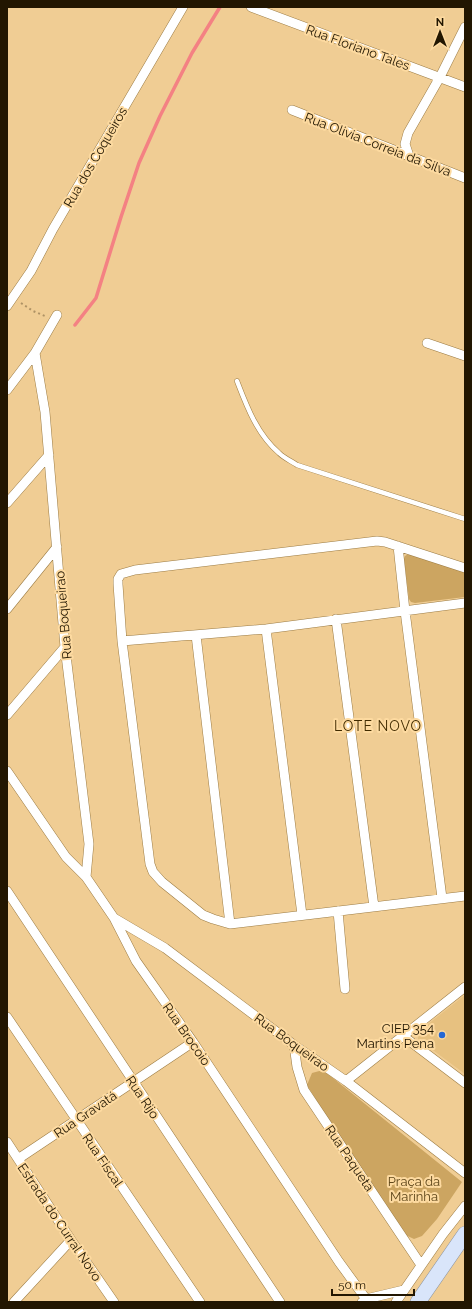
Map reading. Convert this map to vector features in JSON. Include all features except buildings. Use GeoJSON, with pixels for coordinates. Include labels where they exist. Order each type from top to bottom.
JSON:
{"type":"FeatureCollection","features":[{"type":"Feature","properties":{"kind":"main road"},"geometry":{"type":"LineString","coordinates":[[418,1302],[465,1234]]}},
{"type":"Feature","properties":{"kind":"street","name":"Rua dos Coqueiros"},"geometry":{"type":"LineString","coordinates":[[10,302],[31,271],[53,229],[183,7]]}},
{"type":"Feature","properties":{"kind":"street","name":"Rua Floriano Tales"},"geometry":{"type":"LineString","coordinates":[[251,7],[465,87]]}},
{"type":"Feature","properties":{"kind":"street"},"geometry":{"type":"LineString","coordinates":[[409,156],[405,144],[408,133],[440,77],[465,26]]}},
{"type":"Feature","properties":{"kind":"street","name":"Rua Olivia Correia da Silva"},"geometry":{"type":"LineString","coordinates":[[292,110],[465,178]]}},
{"type":"Feature","properties":{"kind":"street"},"geometry":{"type":"LineString","coordinates":[[7,390],[35,353],[55,317]]}},
{"type":"Feature","properties":{"kind":"street"},"geometry":{"type":"LineString","coordinates":[[427,343],[465,356]]}},
{"type":"Feature","properties":{"kind":"street","name":"Rua Boqueirao"},"geometry":{"type":"LineString","coordinates":[[35,353],[45,412],[66,647],[89,844],[86,877]]}},
{"type":"Feature","properties":{"kind":"street"},"geometry":{"type":"LineString","coordinates":[[7,503],[49,455]]}},
{"type":"Feature","properties":{"kind":"street"},"geometry":{"type":"LineString","coordinates":[[465,568],[385,542],[377,541],[135,570],[121,574],[118,579],[122,641],[150,864],[153,872],[162,882],[203,915],[230,924],[465,896]]}},
{"type":"Feature","properties":{"kind":"street"},"geometry":{"type":"LineString","coordinates":[[398,546],[442,898]]}},
{"type":"Feature","properties":{"kind":"street"},"geometry":{"type":"LineString","coordinates":[[7,609],[57,547]]}},
{"type":"Feature","properties":{"kind":"street"},"geometry":{"type":"LineString","coordinates":[[122,641],[266,629],[465,603]]}},
{"type":"Feature","properties":{"kind":"street"},"geometry":{"type":"LineString","coordinates":[[336,619],[374,907]]}},
{"type":"Feature","properties":{"kind":"street"},"geometry":{"type":"LineString","coordinates":[[266,629],[302,915]]}},
{"type":"Feature","properties":{"kind":"street"},"geometry":{"type":"LineString","coordinates":[[196,635],[230,924]]}},
{"type":"Feature","properties":{"kind":"street"},"geometry":{"type":"LineString","coordinates":[[7,715],[66,647]]}},
{"type":"Feature","properties":{"kind":"street","name":"Rua Brocoio"},"geometry":{"type":"LineString","coordinates":[[7,771],[66,857],[86,877],[114,918],[136,961],[193,1042],[364,1301]]}},
{"type":"Feature","properties":{"kind":"street","name":"Rua Rijo"},"geometry":{"type":"LineString","coordinates":[[7,891],[280,1302]]}},
{"type":"Feature","properties":{"kind":"street"},"geometry":{"type":"LineString","coordinates":[[338,911],[345,989]]}},
{"type":"Feature","properties":{"kind":"street","name":"Rua Boqueirao"},"geometry":{"type":"LineString","coordinates":[[114,918],[165,948],[294,1045],[346,1081],[465,1173]]}},
{"type":"Feature","properties":{"kind":"street"},"geometry":{"type":"LineString","coordinates":[[346,1081],[465,987]]}},
{"type":"Feature","properties":{"kind":"street","name":"Rua Fiscal"},"geometry":{"type":"LineString","coordinates":[[7,1017],[200,1302]]}},
{"type":"Feature","properties":{"kind":"street"},"geometry":{"type":"LineString","coordinates":[[403,1036],[465,1083]]}},
{"type":"Feature","properties":{"kind":"street","name":"Rua Gravatá"},"geometry":{"type":"LineString","coordinates":[[18,1159],[193,1042]]}},
{"type":"Feature","properties":{"kind":"street","name":"Rua Paqueta"},"geometry":{"type":"LineString","coordinates":[[294,1045],[297,1067],[304,1090],[421,1265]]}},
{"type":"Feature","properties":{"kind":"street","name":"Estrada do Curral Novo"},"geometry":{"type":"LineString","coordinates":[[8,1148],[18,1159],[114,1302]]}},
{"type":"Feature","properties":{"kind":"street"},"geometry":{"type":"LineString","coordinates":[[396,1302],[450,1224],[465,1206]]}},
{"type":"Feature","properties":{"kind":"street"},"geometry":{"type":"LineString","coordinates":[[14,1302],[71,1240]]}},
{"type":"Feature","properties":{"kind":"street"},"geometry":{"type":"LineString","coordinates":[[364,1301],[404,1290]]}},
{"type":"Feature","properties":{"kind":"lane"},"geometry":{"type":"LineString","coordinates":[[237,382],[248,412],[263,436],[279,453],[297,465],[465,519]]}},
{"type":"Feature","properties":{"kind":"path"},"geometry":{"type":"LineString","coordinates":[[10,302],[32,311],[55,317]]}},
{"type":"Feature","properties":{"kind":"shaded area","name":"CIEP 354 Martins Pena"},"geometry":{"type":"Polygon","coordinates":[[[465,995],[465,1074],[418,1039],[418,1032],[465,995]]]}},
{"type":"Feature","properties":{"kind":"green space"},"geometry":{"type":"Polygon","coordinates":[[[410,553],[465,569],[465,597],[415,603],[411,602],[409,599],[404,559],[405,556],[410,553]]]}},
{"type":"Feature","properties":{"kind":"green space","name":"Praça da Marinha"},"geometry":{"type":"Polygon","coordinates":[[[323,1070],[462,1182],[437,1219],[422,1236],[414,1239],[399,1232],[307,1085],[312,1073],[323,1070]]]}},
{"type":"Feature","properties":{"kind":"waterway"},"geometry":{"type":"LineString","coordinates":[[75,325],[96,298],[139,163],[160,116],[192,53],[220,7]]}},
{"type":"Feature","properties":{"kind":"place","name":"CIEP 354 Martins Pena"},"geometry":{"type":"Point","coordinates":[442,1035]}},
{"type":"Feature","properties":{"kind":"district","name":"LOTE NOVO"},"geometry":{"type":"Point","coordinates":[378,726]}}]}
